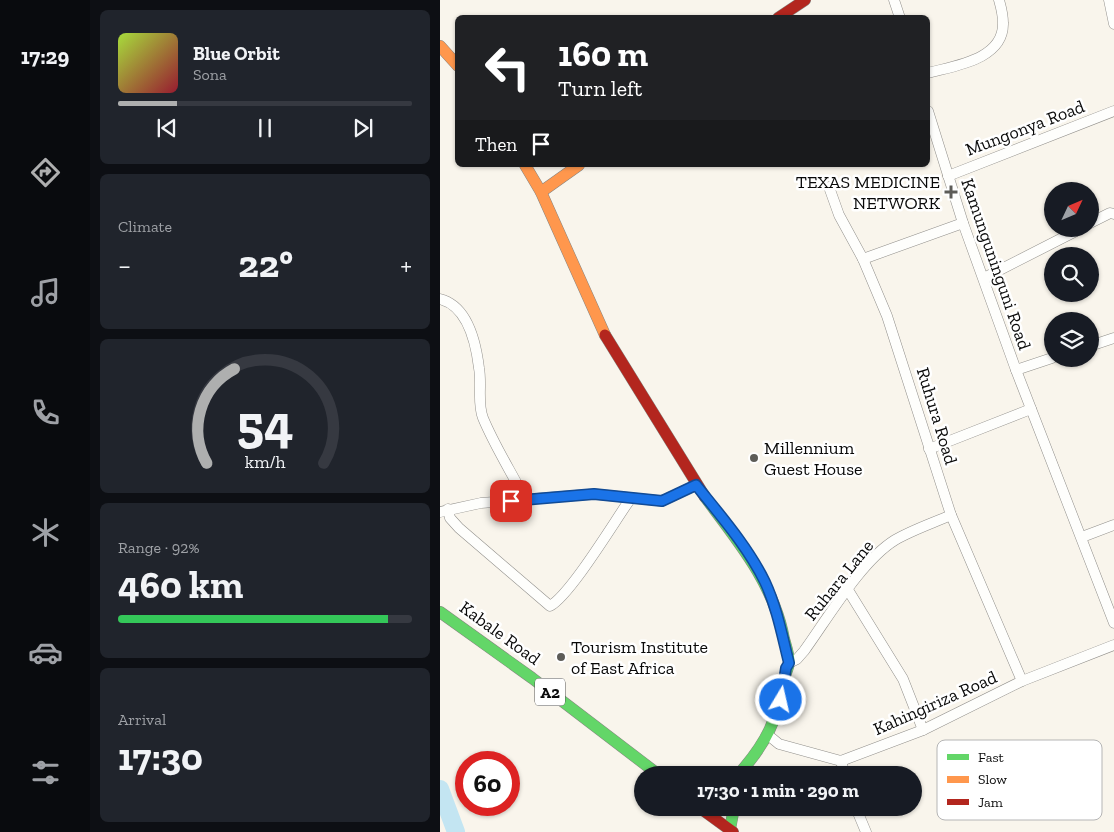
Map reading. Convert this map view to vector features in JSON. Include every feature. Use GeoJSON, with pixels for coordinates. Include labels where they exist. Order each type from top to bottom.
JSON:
{"type":"FeatureCollection","features":[{"type":"Feature","properties":{"kind":"main road"},"geometry":{"type":"LineString","coordinates":[[782,15],[805,0]]}},
{"type":"Feature","properties":{"kind":"main road"},"geometry":{"type":"LineString","coordinates":[[440,46],[455,63]]}},
{"type":"Feature","properties":{"kind":"main road"},"geometry":{"type":"LineString","coordinates":[[526,167],[541,192],[610,346],[696,485],[719,515],[742,539],[766,571],[785,614],[794,664],[787,702],[780,725],[746,766]]}},
{"type":"Feature","properties":{"kind":"main road"},"geometry":{"type":"LineString","coordinates":[[541,192],[575,167]]}},
{"type":"Feature","properties":{"kind":"main road","name":"Kabale Road"},"geometry":{"type":"LineString","coordinates":[[440,612],[532,678],[647,766]]}},
{"type":"Feature","properties":{"kind":"main road"},"geometry":{"type":"LineString","coordinates":[[753,766],[770,737]]}},
{"type":"Feature","properties":{"kind":"main road"},"geometry":{"type":"LineString","coordinates":[[713,816],[731,831]]}},
{"type":"Feature","properties":{"kind":"main road"},"geometry":{"type":"LineString","coordinates":[[731,831],[733,816]]}},
{"type":"Feature","properties":{"kind":"street"},"geometry":{"type":"LineString","coordinates":[[894,0],[899,15]]}},
{"type":"Feature","properties":{"kind":"street"},"geometry":{"type":"LineString","coordinates":[[930,72],[984,56],[994,47],[1004,25],[999,0]]}},
{"type":"Feature","properties":{"kind":"street"},"geometry":{"type":"LineString","coordinates":[[1109,0],[1114,24]]}},
{"type":"Feature","properties":{"kind":"street","name":"Mungonya Road"},"geometry":{"type":"LineString","coordinates":[[948,176],[1114,111]]}},
{"type":"Feature","properties":{"kind":"street","name":"Kamunguninguni Road"},"geometry":{"type":"LineString","coordinates":[[930,118],[963,223],[1016,370],[1082,536],[1114,623]]}},
{"type":"Feature","properties":{"kind":"street","name":"Ruhura Road"},"geometry":{"type":"LineString","coordinates":[[830,188],[839,215],[863,259],[887,316],[951,515],[1022,681]]}},
{"type":"Feature","properties":{"kind":"street"},"geometry":{"type":"LineString","coordinates":[[1099,219],[1110,213],[1114,214]]}},
{"type":"Feature","properties":{"kind":"street"},"geometry":{"type":"LineString","coordinates":[[863,259],[963,223]]}},
{"type":"Feature","properties":{"kind":"street"},"geometry":{"type":"LineString","coordinates":[[984,278],[1062,238]]}},
{"type":"Feature","properties":{"kind":"street"},"geometry":{"type":"LineString","coordinates":[[440,299],[450,303],[461,313],[469,325],[480,368],[483,417],[526,501]]}},
{"type":"Feature","properties":{"kind":"street"},"geometry":{"type":"LineString","coordinates":[[1099,343],[1114,338]]}},
{"type":"Feature","properties":{"kind":"street"},"geometry":{"type":"LineString","coordinates":[[1016,370],[1044,361]]}},
{"type":"Feature","properties":{"kind":"street"},"geometry":{"type":"LineString","coordinates":[[929,448],[1031,409]]}},
{"type":"Feature","properties":{"kind":"street"},"geometry":{"type":"LineString","coordinates":[[632,498],[574,580],[556,603],[550,606],[458,528],[444,510],[481,502],[526,501],[594,494],[662,501],[696,485]]}},
{"type":"Feature","properties":{"kind":"street","name":"Ruhara Lane"},"geometry":{"type":"LineString","coordinates":[[793,661],[870,562],[895,540],[951,515]]}},
{"type":"Feature","properties":{"kind":"street"},"geometry":{"type":"LineString","coordinates":[[1082,536],[1114,525]]}},
{"type":"Feature","properties":{"kind":"street"},"geometry":{"type":"LineString","coordinates":[[848,590],[903,679],[923,730]]}},
{"type":"Feature","properties":{"kind":"street","name":"Kahingiriza Road"},"geometry":{"type":"LineString","coordinates":[[841,761],[923,730],[1022,681],[1114,645]]}},
{"type":"Feature","properties":{"kind":"street"},"geometry":{"type":"LineString","coordinates":[[770,737],[779,744],[841,761],[842,766]]}},
{"type":"Feature","properties":{"kind":"street"},"geometry":{"type":"LineString","coordinates":[[859,816],[866,832]]}},
{"type":"Feature","properties":{"kind":"waterway"},"geometry":{"type":"LineString","coordinates":[[440,789],[456,832]]}},
{"type":"Feature","properties":{"kind":"traffic: fast"},"geometry":{"type":"LineString","coordinates":[[705,497],[742,547],[763,582],[779,619],[789,659],[775,718],[764,740],[746,766]]}},
{"type":"Feature","properties":{"kind":"traffic: fast"},"geometry":{"type":"LineString","coordinates":[[440,612],[532,678],[647,766]]}},
{"type":"Feature","properties":{"kind":"traffic: fast"},"geometry":{"type":"LineString","coordinates":[[730,829],[732,816]]}},
{"type":"Feature","properties":{"kind":"traffic: slow"},"geometry":{"type":"LineString","coordinates":[[440,46],[455,63]]}},
{"type":"Feature","properties":{"kind":"traffic: slow"},"geometry":{"type":"LineString","coordinates":[[526,167],[541,192],[605,335]]}},
{"type":"Feature","properties":{"kind":"traffic: slow"},"geometry":{"type":"LineString","coordinates":[[541,192],[576,167]]}},
{"type":"Feature","properties":{"kind":"traffic: jam"},"geometry":{"type":"LineString","coordinates":[[782,15],[805,0]]}},
{"type":"Feature","properties":{"kind":"traffic: jam"},"geometry":{"type":"LineString","coordinates":[[605,335],[705,497]]}},
{"type":"Feature","properties":{"kind":"traffic: jam"},"geometry":{"type":"LineString","coordinates":[[711,816],[733,832]]}},
{"type":"Feature","properties":{"kind":"place","name":"TEXAS MEDICINE NETWORK"},"geometry":{"type":"Point","coordinates":[951,192]}},
{"type":"Feature","properties":{"kind":"place","name":"Millennium Guest House"},"geometry":{"type":"Point","coordinates":[754,458]}},
{"type":"Feature","properties":{"kind":"place","name":"Tourism Institute of East Africa"},"geometry":{"type":"Point","coordinates":[561,657]}},
{"type":"Feature","properties":{"kind":"route"},"geometry":{"type":"LineString","coordinates":[[511,501],[594,494],[662,501],[670,499],[696,485],[756,566],[773,602],[782,626],[789,663],[786,668],[781,700]]}}]}
